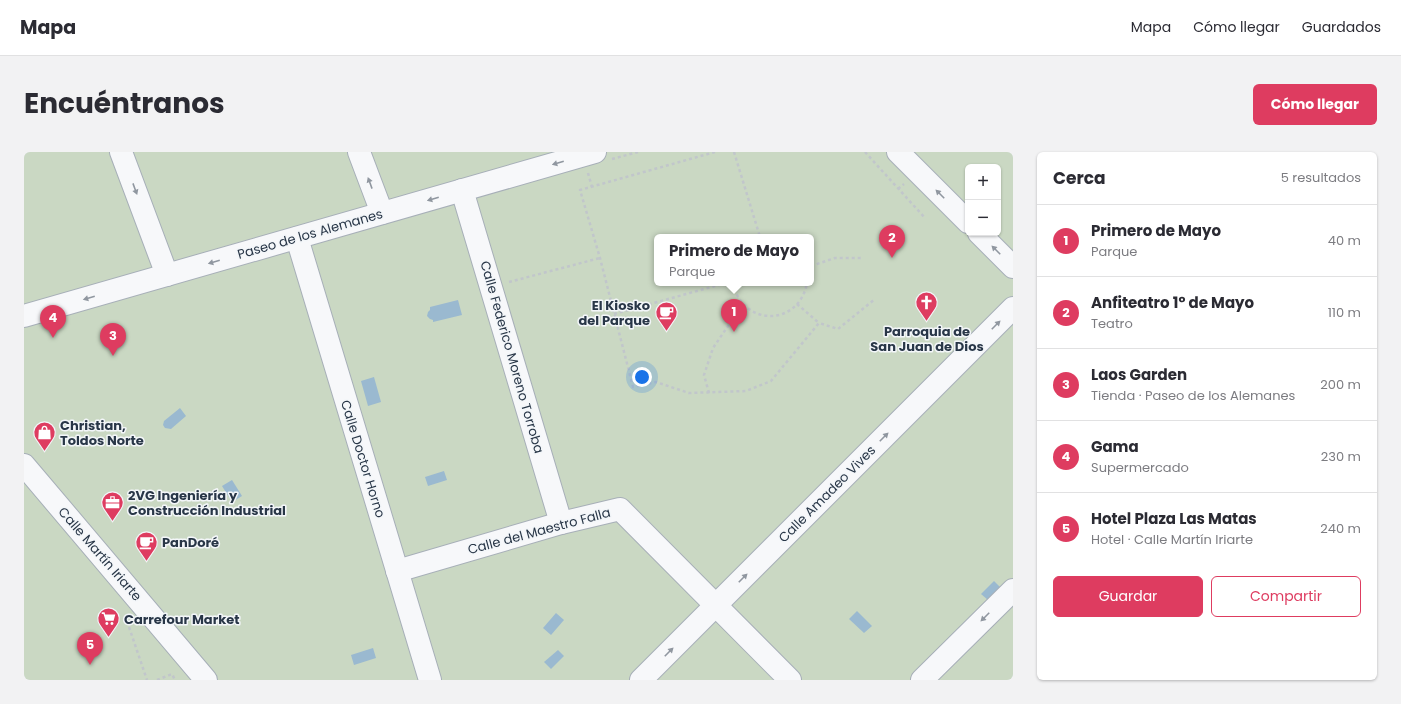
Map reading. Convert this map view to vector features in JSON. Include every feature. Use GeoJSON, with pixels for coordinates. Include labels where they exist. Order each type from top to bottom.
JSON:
{"type":"FeatureCollection","features":[{"type":"Feature","properties":{"kind":"street"},"geometry":{"type":"LineString","coordinates":[[121,152],[167,275]]}},
{"type":"Feature","properties":{"kind":"street"},"geometry":{"type":"LineString","coordinates":[[359,152],[382,213]]}},
{"type":"Feature","properties":{"kind":"street"},"geometry":{"type":"LineString","coordinates":[[898,152],[965,219]]}},
{"type":"Feature","properties":{"kind":"street","name":"Paseo de los Alemanes"},"geometry":{"type":"LineString","coordinates":[[24,316],[462,190],[591,160]]}},
{"type":"Feature","properties":{"kind":"street","name":"Calle Federico Moreno Torroba"},"geometry":{"type":"LineString","coordinates":[[462,190],[561,523]]}},
{"type":"Feature","properties":{"kind":"street"},"geometry":{"type":"LineString","coordinates":[[982,236],[1013,267]]}},
{"type":"Feature","properties":{"kind":"street","name":"Calle Doctor Horno"},"geometry":{"type":"LineString","coordinates":[[297,238],[430,680]]}},
{"type":"Feature","properties":{"kind":"street","name":"Calle Amadeo Vives"},"geometry":{"type":"LineString","coordinates":[[641,680],[1013,308]]}},
{"type":"Feature","properties":{"kind":"street","name":"Calle Martín Iriarte"},"geometry":{"type":"LineString","coordinates":[[24,465],[206,680]]}},
{"type":"Feature","properties":{"kind":"street","name":"Calle del Maestro Falla"},"geometry":{"type":"LineString","coordinates":[[397,571],[561,523],[620,509],[715,606]]}},
{"type":"Feature","properties":{"kind":"street"},"geometry":{"type":"LineString","coordinates":[[922,680],[1013,590]]}},
{"type":"Feature","properties":{"kind":"street"},"geometry":{"type":"LineString","coordinates":[[715,606],[790,680]]}},
{"type":"Feature","properties":{"kind":"path"},"geometry":{"type":"LineString","coordinates":[[715,152],[580,190],[600,258],[633,387],[656,382],[689,393],[746,391],[771,381],[819,323]]}},
{"type":"Feature","properties":{"kind":"path"},"geometry":{"type":"LineString","coordinates":[[734,152],[759,234]]}},
{"type":"Feature","properties":{"kind":"path"},"geometry":{"type":"LineString","coordinates":[[864,152],[924,218]]}},
{"type":"Feature","properties":{"kind":"path"},"geometry":{"type":"LineString","coordinates":[[591,160],[592,187]]}},
{"type":"Feature","properties":{"kind":"path"},"geometry":{"type":"LineString","coordinates":[[491,287],[600,258]]}},
{"type":"Feature","properties":{"kind":"path"},"geometry":{"type":"LineString","coordinates":[[814,265],[835,258],[861,258]]}},
{"type":"Feature","properties":{"kind":"path"},"geometry":{"type":"LineString","coordinates":[[614,314],[715,286]]}},
{"type":"Feature","properties":{"kind":"path"},"geometry":{"type":"LineString","coordinates":[[734,286],[735,292],[749,310],[759,315],[771,316],[782,314],[792,309],[797,304],[806,286]]}},
{"type":"Feature","properties":{"kind":"path"},"geometry":{"type":"LineString","coordinates":[[797,304],[819,323],[838,328],[875,299]]}},
{"type":"Feature","properties":{"kind":"path"},"geometry":{"type":"LineString","coordinates":[[710,393],[704,375],[713,348],[743,304]]}},
{"type":"Feature","properties":{"kind":"path"},"geometry":{"type":"LineString","coordinates":[[147,680],[129,627],[134,618],[143,626],[155,618]]}},
{"type":"Feature","properties":{"kind":"path"},"geometry":{"type":"LineString","coordinates":[[158,680],[172,674],[175,680]]}},
{"type":"Feature","properties":{"kind":"green space"},"geometry":{"type":"Polygon","coordinates":[[[24,152],[1013,152],[1013,680],[24,680],[24,152]]]}},
{"type":"Feature","properties":{"kind":"water"},"geometry":{"type":"Polygon","coordinates":[[[458,300],[462,315],[433,322],[433,320],[427,316],[430,307],[458,300]]]}},
{"type":"Feature","properties":{"kind":"water"},"geometry":{"type":"Polygon","coordinates":[[[374,377],[381,402],[368,406],[361,381],[374,377]]]}},
{"type":"Feature","properties":{"kind":"water"},"geometry":{"type":"Polygon","coordinates":[[[180,408],[186,416],[171,429],[165,428],[163,425],[164,421],[180,408]]]}},
{"type":"Feature","properties":{"kind":"water"},"geometry":{"type":"Polygon","coordinates":[[[444,471],[447,480],[428,486],[425,477],[444,471]]]}},
{"type":"Feature","properties":{"kind":"water"},"geometry":{"type":"Polygon","coordinates":[[[232,480],[242,496],[232,502],[222,486],[232,480]]]}},
{"type":"Feature","properties":{"kind":"water"},"geometry":{"type":"Polygon","coordinates":[[[994,581],[1000,587],[988,600],[981,594],[994,581]]]}},
{"type":"Feature","properties":{"kind":"water"},"geometry":{"type":"Polygon","coordinates":[[[857,611],[872,626],[864,633],[849,619],[857,611]]]}},
{"type":"Feature","properties":{"kind":"water"},"geometry":{"type":"Polygon","coordinates":[[[556,613],[564,620],[551,635],[543,628],[556,613]]]}},
{"type":"Feature","properties":{"kind":"water"},"geometry":{"type":"Polygon","coordinates":[[[373,648],[376,658],[354,665],[351,655],[373,648]]]}},
{"type":"Feature","properties":{"kind":"water"},"geometry":{"type":"Polygon","coordinates":[[[558,650],[564,656],[551,669],[544,662],[558,650]]]}},
{"type":"Feature","properties":{"kind":"place","name":"Anfiteatro 1° de Mayo"},"geometry":{"type":"Point","coordinates":[892,258]}},
{"type":"Feature","properties":{"kind":"place","name":"Parroquia de San Juan de Dios"},"geometry":{"type":"Point","coordinates":[927,322]}},
{"type":"Feature","properties":{"kind":"place","name":"El Kiosko del Parque"},"geometry":{"type":"Point","coordinates":[666,332]}},
{"type":"Feature","properties":{"kind":"place","name":"Primero de Mayo"},"geometry":{"type":"Point","coordinates":[734,332]}},
{"type":"Feature","properties":{"kind":"place","name":"Gama"},"geometry":{"type":"Point","coordinates":[53,338]}},
{"type":"Feature","properties":{"kind":"place","name":"Laos Garden"},"geometry":{"type":"Point","coordinates":[113,356]}},
{"type":"Feature","properties":{"kind":"place","name":"Christian, Toldos Norte"},"geometry":{"type":"Point","coordinates":[45,452]}},
{"type":"Feature","properties":{"kind":"place","name":"2VG Ingeniería y Construcción Industrial"},"geometry":{"type":"Point","coordinates":[112,522]}},
{"type":"Feature","properties":{"kind":"place","name":"PanDoré"},"geometry":{"type":"Point","coordinates":[146,562]}},
{"type":"Feature","properties":{"kind":"place","name":"Carrefour Market"},"geometry":{"type":"Point","coordinates":[109,638]}},
{"type":"Feature","properties":{"kind":"place","name":"Hotel Plaza Las Matas"},"geometry":{"type":"Point","coordinates":[90,665]}}]}
